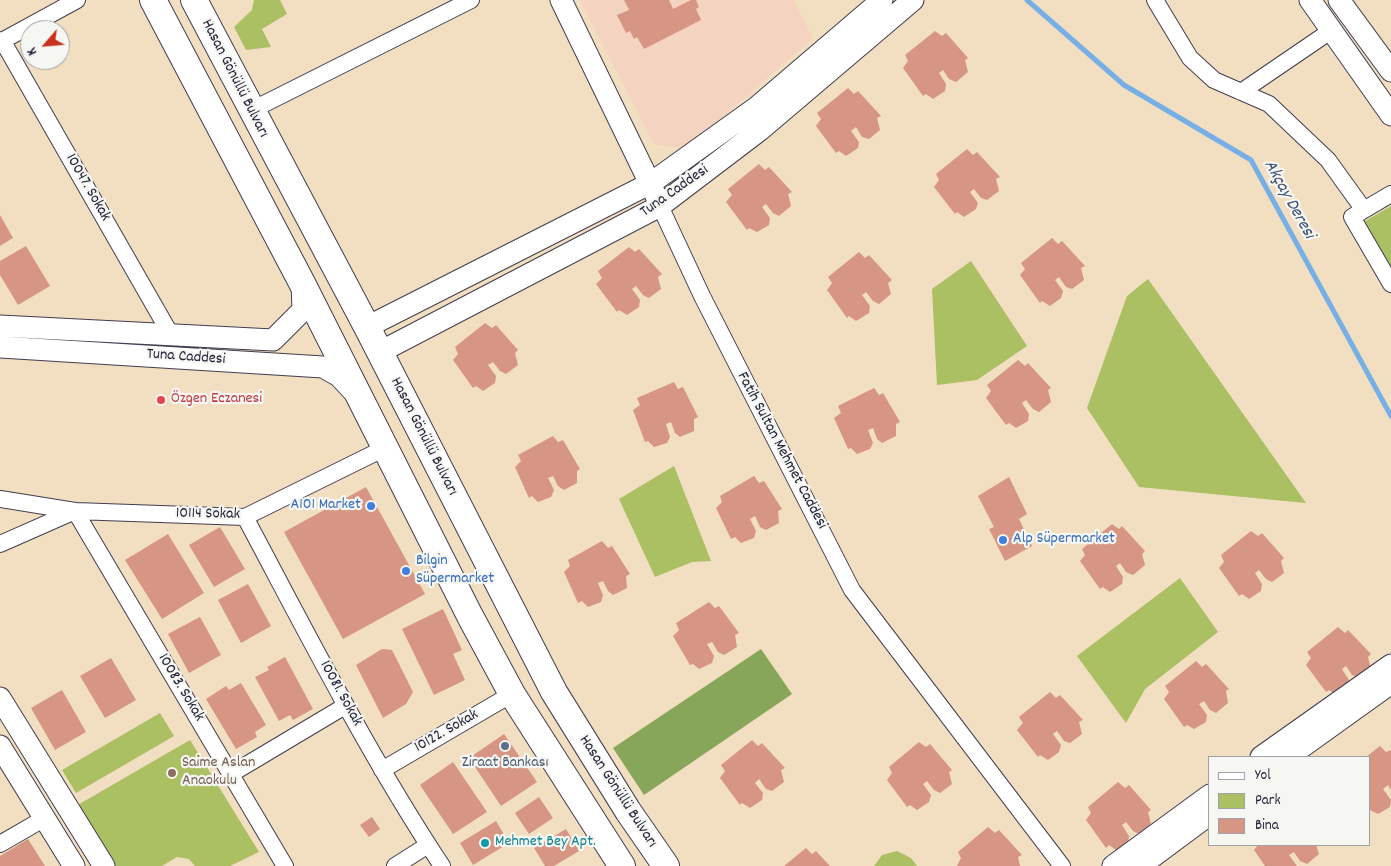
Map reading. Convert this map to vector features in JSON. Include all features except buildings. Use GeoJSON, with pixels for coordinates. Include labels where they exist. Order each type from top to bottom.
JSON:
{"type":"FeatureCollection","features":[{"type":"Feature","properties":{"kind":"main road"},"geometry":{"type":"LineString","coordinates":[[153,0],[302,282],[512,694],[622,866]]}},
{"type":"Feature","properties":{"kind":"main road","name":"Hasan Gönüllü Bulvarı"},"geometry":{"type":"LineString","coordinates":[[194,0],[250,111],[367,327],[554,692],[623,803],[666,866]]}},
{"type":"Feature","properties":{"kind":"street"},"geometry":{"type":"LineString","coordinates":[[250,111],[471,0]]}},
{"type":"Feature","properties":{"kind":"street","name":"Fatih Sultan Mehmet Caddesi"},"geometry":{"type":"LineString","coordinates":[[561,0],[651,183],[723,339],[852,590],[1062,866]]}},
{"type":"Feature","properties":{"kind":"street","name":"Tuna Caddesi"},"geometry":{"type":"LineString","coordinates":[[367,327],[651,183],[757,106],[882,0]]}},
{"type":"Feature","properties":{"kind":"street","name":"Tuna Caddesi"},"geometry":{"type":"LineString","coordinates":[[380,352],[660,206],[767,124],[913,0]]}},
{"type":"Feature","properties":{"kind":"street"},"geometry":{"type":"LineString","coordinates":[[1155,0],[1190,58],[1214,80],[1269,104],[1321,154],[1364,210]]}},
{"type":"Feature","properties":{"kind":"street"},"geometry":{"type":"LineString","coordinates":[[1310,0],[1391,115]]}},
{"type":"Feature","properties":{"kind":"street"},"geometry":{"type":"LineString","coordinates":[[1339,0],[1390,67]]}},
{"type":"Feature","properties":{"kind":"street"},"geometry":{"type":"LineString","coordinates":[[1,41],[74,1]]}},
{"type":"Feature","properties":{"kind":"street"},"geometry":{"type":"LineString","coordinates":[[1241,92],[1332,30]]}},
{"type":"Feature","properties":{"kind":"street","name":"10047. Sokak"},"geometry":{"type":"LineString","coordinates":[[1,41],[171,335]]}},
{"type":"Feature","properties":{"kind":"street"},"geometry":{"type":"LineString","coordinates":[[1391,194],[1352,218],[1391,284]]}},
{"type":"Feature","properties":{"kind":"street","name":"Tuna Caddesi"},"geometry":{"type":"LineString","coordinates":[[0,326],[273,340],[303,310],[302,282]]}},
{"type":"Feature","properties":{"kind":"street","name":"Tuna Caddesi"},"geometry":{"type":"LineString","coordinates":[[0,347],[323,367],[339,376],[360,398]]}},
{"type":"Feature","properties":{"kind":"street","name":"10114 Sokak"},"geometry":{"type":"LineString","coordinates":[[0,499],[75,511],[245,517],[385,448]]}},
{"type":"Feature","properties":{"kind":"street","name":"10114 Sokak"},"geometry":{"type":"LineString","coordinates":[[0,544],[75,511]]}},
{"type":"Feature","properties":{"kind":"street","name":"10083. Sokak"},"geometry":{"type":"LineString","coordinates":[[75,511],[285,866]]}},
{"type":"Feature","properties":{"kind":"street","name":"10081. Sokak"},"geometry":{"type":"LineString","coordinates":[[245,517],[345,706],[382,770],[442,866]]}},
{"type":"Feature","properties":{"kind":"street"},"geometry":{"type":"LineString","coordinates":[[1262,756],[1391,665]]}},
{"type":"Feature","properties":{"kind":"street"},"geometry":{"type":"LineString","coordinates":[[1289,756],[1391,683]]}},
{"type":"Feature","properties":{"kind":"street","name":"10122. Sokak"},"geometry":{"type":"LineString","coordinates":[[382,770],[512,694]]}},
{"type":"Feature","properties":{"kind":"street"},"geometry":{"type":"LineString","coordinates":[[0,698],[104,866]]}},
{"type":"Feature","properties":{"kind":"street"},"geometry":{"type":"LineString","coordinates":[[230,774],[345,706]]}},
{"type":"Feature","properties":{"kind":"street"},"geometry":{"type":"LineString","coordinates":[[0,746],[74,866]]}},
{"type":"Feature","properties":{"kind":"street"},"geometry":{"type":"LineString","coordinates":[[1114,866],[1208,796]]}},
{"type":"Feature","properties":{"kind":"street"},"geometry":{"type":"LineString","coordinates":[[1140,866],[1208,815]]}},
{"type":"Feature","properties":{"kind":"street"},"geometry":{"type":"LineString","coordinates":[[0,844],[45,818]]}},
{"type":"Feature","properties":{"kind":"street"},"geometry":{"type":"LineString","coordinates":[[394,866],[428,845]]}},
{"type":"Feature","properties":{"kind":"shaded area"},"geometry":{"type":"Polygon","coordinates":[[[580,0],[793,0],[813,38],[686,149],[654,144],[580,0]]]}},
{"type":"Feature","properties":{"kind":"green space"},"geometry":{"type":"Polygon","coordinates":[[[254,0],[280,0],[287,14],[262,29],[271,47],[246,50],[234,27],[252,10],[254,0]]]}},
{"type":"Feature","properties":{"kind":"green space"},"geometry":{"type":"Polygon","coordinates":[[[1391,206],[1391,276],[1360,224],[1391,206]]]}},
{"type":"Feature","properties":{"kind":"green space"},"geometry":{"type":"Polygon","coordinates":[[[971,261],[1027,346],[977,380],[937,385],[932,289],[971,261]]]}},
{"type":"Feature","properties":{"kind":"green space"},"geometry":{"type":"Polygon","coordinates":[[[1148,279],[1306,503],[1139,487],[1087,408],[1127,296],[1148,279]]]}},
{"type":"Feature","properties":{"kind":"green space"},"geometry":{"type":"Polygon","coordinates":[[[674,466],[711,561],[692,562],[655,577],[619,499],[674,466]]]}},
{"type":"Feature","properties":{"kind":"green space"},"geometry":{"type":"Polygon","coordinates":[[[1180,578],[1218,632],[1145,689],[1126,723],[1077,656],[1180,578]]]}},
{"type":"Feature","properties":{"kind":"green space"},"geometry":{"type":"Polygon","coordinates":[[[761,649],[792,694],[644,795],[613,748],[761,649]]]}},
{"type":"Feature","properties":{"kind":"green space"},"geometry":{"type":"Polygon","coordinates":[[[160,713],[174,736],[76,793],[62,770],[160,713]]]}},
{"type":"Feature","properties":{"kind":"green space","name":"Saime Aslan Anaokulu"},"geometry":{"type":"Polygon","coordinates":[[[190,740],[259,852],[230,866],[195,866],[189,859],[177,857],[162,866],[113,866],[76,806],[190,740]]]}},
{"type":"Feature","properties":{"kind":"green space"},"geometry":{"type":"Polygon","coordinates":[[[897,851],[911,858],[917,866],[874,866],[882,855],[897,851]]]}},
{"type":"Feature","properties":{"kind":"waterway","name":"Akçay Deresi"},"geometry":{"type":"LineString","coordinates":[[1027,0],[1124,85],[1251,160],[1391,416]]}},
{"type":"Feature","properties":{"kind":"place","name":"Özgen Eczanesi"},"geometry":{"type":"Point","coordinates":[161,400]}},
{"type":"Feature","properties":{"kind":"place","name":"A101 Market"},"geometry":{"type":"Point","coordinates":[371,506]}},
{"type":"Feature","properties":{"kind":"place","name":"Alp Süpermarket"},"geometry":{"type":"Point","coordinates":[1003,540]}},
{"type":"Feature","properties":{"kind":"place","name":"Bilgin Süpermarket"},"geometry":{"type":"Point","coordinates":[406,571]}},
{"type":"Feature","properties":{"kind":"place","name":"Ziraat Bankası"},"geometry":{"type":"Point","coordinates":[505,746]}},
{"type":"Feature","properties":{"kind":"place","name":"Saime Aslan Anaokulu"},"geometry":{"type":"Point","coordinates":[172,773]}},
{"type":"Feature","properties":{"kind":"place","name":"Mehmet Bey Apt."},"geometry":{"type":"Point","coordinates":[485,843]}}]}
